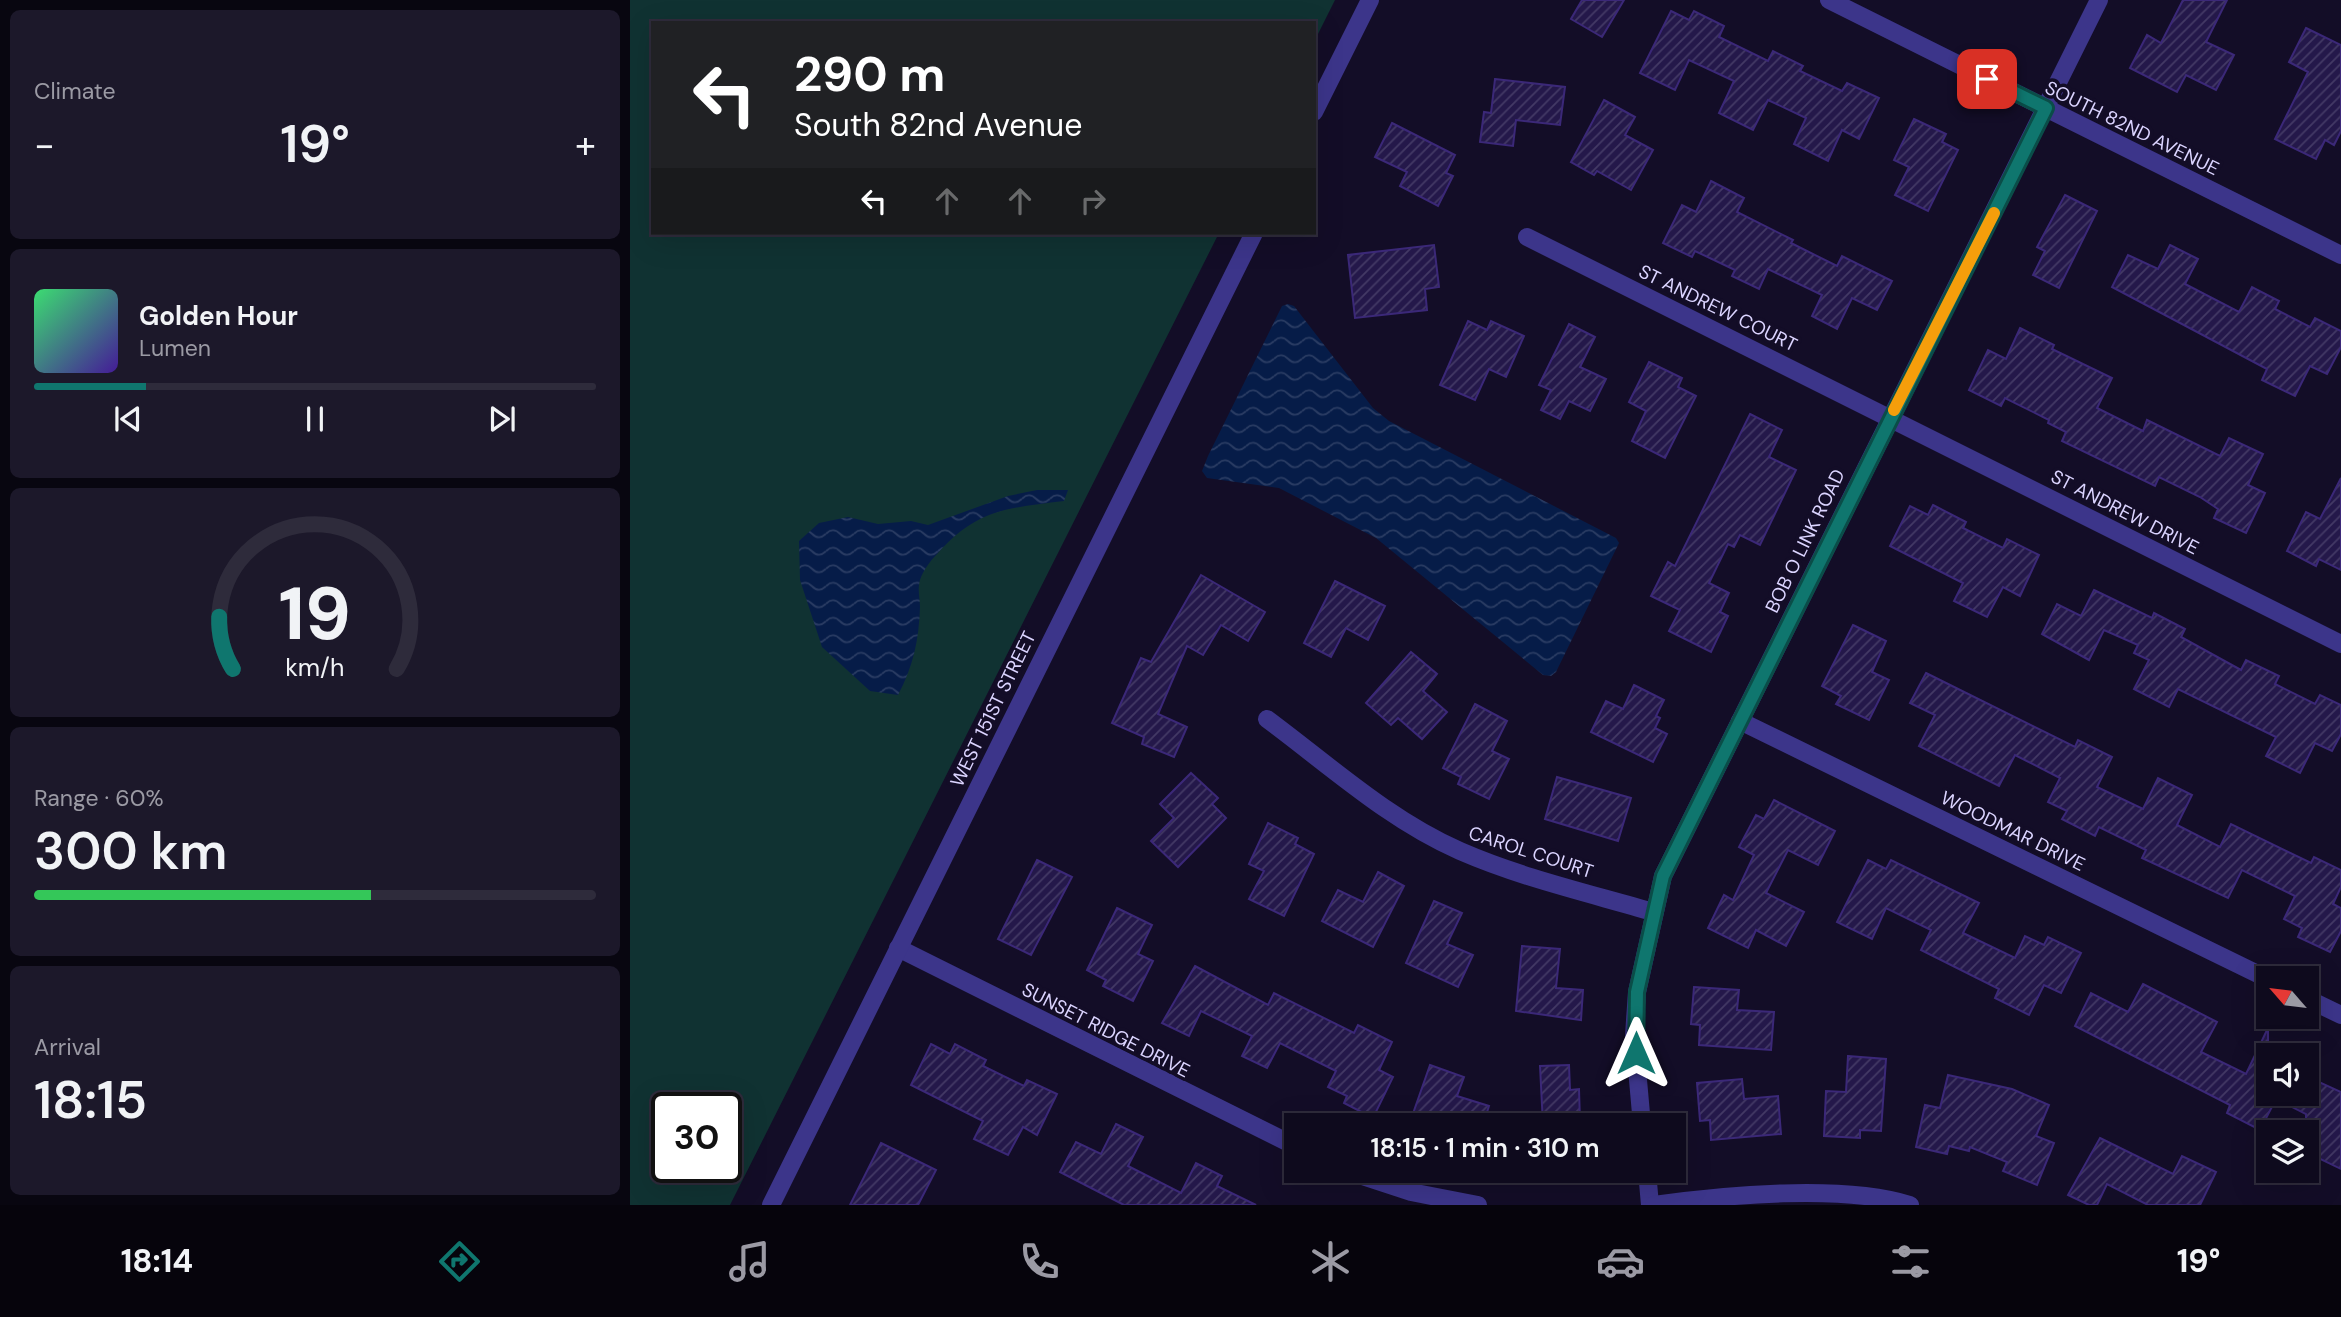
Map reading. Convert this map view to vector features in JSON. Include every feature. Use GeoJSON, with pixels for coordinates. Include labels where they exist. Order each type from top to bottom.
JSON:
{"type":"FeatureCollection","features":[{"type":"Feature","properties":{"kind":"street"},"geometry":{"type":"LineString","coordinates":[[1316,108],[1370,0]]}},
{"type":"Feature","properties":{"kind":"street","name":"SOUTH 82ND AVENUE"},"geometry":{"type":"LineString","coordinates":[[1829,0],[2341,255]]}},
{"type":"Feature","properties":{"kind":"street","name":"BOB O LINK ROAD"},"geometry":{"type":"LineString","coordinates":[[1641,1113],[1634,1035],[1637,992],[1663,876],[2099,0]]}},
{"type":"Feature","properties":{"kind":"street","name":"WEST 151ST STREET"},"geometry":{"type":"LineString","coordinates":[[771,1205],[1253,235]]}},
{"type":"Feature","properties":{"kind":"street","name":"ST ANDREW COURT"},"geometry":{"type":"LineString","coordinates":[[1527,237],[1890,418]]}},
{"type":"Feature","properties":{"kind":"street","name":"ST ANDREW DRIVE"},"geometry":{"type":"LineString","coordinates":[[1890,418],[2341,644]]}},
{"type":"Feature","properties":{"kind":"street","name":"CAROL COURT"},"geometry":{"type":"LineString","coordinates":[[1267,719],[1386,809],[1458,850],[1520,874],[1653,912]]}},
{"type":"Feature","properties":{"kind":"street","name":"WOODMAR DRIVE"},"geometry":{"type":"LineString","coordinates":[[1740,721],[2256,973]]}},
{"type":"Feature","properties":{"kind":"street","name":"SUNSET RIDGE DRIVE"},"geometry":{"type":"LineString","coordinates":[[898,948],[1284,1141]]}},
{"type":"Feature","properties":{"kind":"street"},"geometry":{"type":"LineString","coordinates":[[2319,1004],[2341,1015]]}},
{"type":"Feature","properties":{"kind":"street"},"geometry":{"type":"LineString","coordinates":[[1384,1183],[1411,1192],[1478,1205]]}},
{"type":"Feature","properties":{"kind":"street"},"geometry":{"type":"LineString","coordinates":[[1649,1183],[1652,1205],[1774,1194],[1841,1196],[1910,1205]]}},
{"type":"Feature","properties":{"kind":"green space"},"geometry":{"type":"Polygon","coordinates":[[[630,0],[1335,0],[1316,38],[1316,21],[651,21],[651,235],[1218,235],[742,1181],[742,1092],[651,1092],[651,1183],[741,1183],[730,1205],[630,1205],[630,0]]]}},
{"type":"Feature","properties":{"kind":"water"},"geometry":{"type":"Polygon","coordinates":[[[1282,306],[1294,306],[1373,408],[1389,421],[1616,538],[1619,543],[1556,672],[1551,676],[1543,675],[1376,538],[1279,488],[1207,478],[1202,471],[1282,306]]]}},
{"type":"Feature","properties":{"kind":"water"},"geometry":{"type":"Polygon","coordinates":[[[1037,490],[1068,490],[1064,501],[1010,509],[980,519],[952,538],[926,568],[919,585],[917,642],[908,674],[898,695],[870,691],[822,647],[800,580],[799,541],[819,523],[848,517],[878,524],[911,521],[928,525],[1008,496],[1037,490]]]}},
{"type":"Feature","properties":{"kind":"building"},"geometry":{"type":"Polygon","coordinates":[[[1582,0],[1624,0],[1602,37],[1571,19],[1582,0]]]}},
{"type":"Feature","properties":{"kind":"building"},"geometry":{"type":"Polygon","coordinates":[[[2183,0],[2227,0],[2206,42],[2234,55],[2216,90],[2186,75],[2177,92],[2130,68],[2147,35],[2161,43],[2183,0]]]}},
{"type":"Feature","properties":{"kind":"building"},"geometry":{"type":"Polygon","coordinates":[[[1671,11],[1689,20],[1694,11],[1724,26],[1719,37],[1768,61],[1773,51],[1803,66],[1800,71],[1842,91],[1847,83],[1879,98],[1859,139],[1842,130],[1828,161],[1794,144],[1806,118],[1768,100],[1753,130],[1719,113],[1734,81],[1689,60],[1675,90],[1640,73],[1671,11]]]}},
{"type":"Feature","properties":{"kind":"building"},"geometry":{"type":"Polygon","coordinates":[[[2306,28],[2341,45],[2341,131],[2334,145],[2325,140],[2316,159],[2275,139],[2308,72],[2289,62],[2306,28]]]}},
{"type":"Feature","properties":{"kind":"building"},"geometry":{"type":"Polygon","coordinates":[[[1495,79],[1565,87],[1560,125],[1516,120],[1513,146],[1480,142],[1484,112],[1491,113],[1495,79]]]}},
{"type":"Feature","properties":{"kind":"building"},"geometry":{"type":"Polygon","coordinates":[[[1604,100],[1635,117],[1625,135],[1653,150],[1631,190],[1597,171],[1594,175],[1571,162],[1604,100]]]}},
{"type":"Feature","properties":{"kind":"building"},"geometry":{"type":"Polygon","coordinates":[[[1914,119],[1946,134],[1942,142],[1958,150],[1928,211],[1895,195],[1909,167],[1894,160],[1914,119]]]}},
{"type":"Feature","properties":{"kind":"building"},"geometry":{"type":"Polygon","coordinates":[[[1392,123],[1455,155],[1446,173],[1453,176],[1438,206],[1400,186],[1407,172],[1375,157],[1392,123]]]}},
{"type":"Feature","properties":{"kind":"building"},"geometry":{"type":"Polygon","coordinates":[[[1711,181],[1744,198],[1737,212],[1793,240],[1791,243],[1837,266],[1842,256],[1892,281],[1877,310],[1852,298],[1837,329],[1812,316],[1822,295],[1768,269],[1759,289],[1732,276],[1735,270],[1695,251],[1692,257],[1663,243],[1682,205],[1696,212],[1711,181]]]}},
{"type":"Feature","properties":{"kind":"building"},"geometry":{"type":"Polygon","coordinates":[[[2065,195],[2097,211],[2059,288],[2033,275],[2045,251],[2037,247],[2065,195]]]}},
{"type":"Feature","properties":{"kind":"building"},"geometry":{"type":"Polygon","coordinates":[[[1434,245],[1439,287],[1425,289],[1427,310],[1355,318],[1348,255],[1434,245]]]}},
{"type":"Feature","properties":{"kind":"building"},"geometry":{"type":"Polygon","coordinates":[[[2170,245],[2198,259],[2185,284],[2239,312],[2252,287],[2279,301],[2275,309],[2310,327],[2315,318],[2341,331],[2341,347],[2327,374],[2310,366],[2295,396],[2262,380],[2267,369],[2112,287],[2128,255],[2158,269],[2170,245]]]}},
{"type":"Feature","properties":{"kind":"building"},"geometry":{"type":"Polygon","coordinates":[[[1468,321],[1487,330],[1491,321],[1524,336],[1506,377],[1489,369],[1475,400],[1440,385],[1468,321]]]}},
{"type":"Feature","properties":{"kind":"building"},"geometry":{"type":"Polygon","coordinates":[[[1569,324],[1595,337],[1580,367],[1606,379],[1590,411],[1569,401],[1560,419],[1541,410],[1551,390],[1539,385],[1569,324]]]}},
{"type":"Feature","properties":{"kind":"building"},"geometry":{"type":"Polygon","coordinates":[[[2020,328],[2054,345],[2052,349],[2112,378],[2097,408],[2143,431],[2147,420],[2220,456],[2229,438],[2263,454],[2248,485],[2265,493],[2246,533],[2214,518],[2218,509],[2200,497],[2159,477],[2155,486],[2062,441],[2066,432],[2048,423],[2049,420],[2005,398],[2001,406],[1969,390],[1988,350],[2006,359],[2020,328]]]}},
{"type":"Feature","properties":{"kind":"building"},"geometry":{"type":"Polygon","coordinates":[[[1649,362],[1682,378],[1678,387],[1696,396],[1665,458],[1632,441],[1646,411],[1629,402],[1649,362]]]}},
{"type":"Feature","properties":{"kind":"building"},"geometry":{"type":"Polygon","coordinates":[[[1750,414],[1782,430],[1769,457],[1796,470],[1760,545],[1740,535],[1734,547],[1728,544],[1709,583],[1729,593],[1720,612],[1728,616],[1711,652],[1669,631],[1680,610],[1651,596],[1668,562],[1675,566],[1750,414]]]}},
{"type":"Feature","properties":{"kind":"building"},"geometry":{"type":"Polygon","coordinates":[[[2341,478],[2341,570],[2319,559],[2316,566],[2287,551],[2306,512],[2320,519],[2341,478]]]}},
{"type":"Feature","properties":{"kind":"building"},"geometry":{"type":"Polygon","coordinates":[[[1933,505],[1966,522],[1963,528],[2003,548],[2007,539],[2039,555],[2020,596],[2003,587],[1987,617],[1954,601],[1963,583],[1890,546],[1910,506],[1928,515],[1933,505]]]}},
{"type":"Feature","properties":{"kind":"building"},"geometry":{"type":"Polygon","coordinates":[[[1201,575],[1265,612],[1248,641],[1221,625],[1203,655],[1187,646],[1158,714],[1187,727],[1174,757],[1142,744],[1144,737],[1112,723],[1141,658],[1151,662],[1201,575]]]}},
{"type":"Feature","properties":{"kind":"building"},"geometry":{"type":"Polygon","coordinates":[[[1335,581],[1385,606],[1368,640],[1346,628],[1331,657],[1304,643],[1335,581]]]}},
{"type":"Feature","properties":{"kind":"building"},"geometry":{"type":"Polygon","coordinates":[[[2094,590],[2152,618],[2154,613],[2185,629],[2181,637],[2241,670],[2246,660],[2279,676],[2275,684],[2315,704],[2320,695],[2341,705],[2341,734],[2332,751],[2315,743],[2300,773],[2266,756],[2276,737],[2178,689],[2169,707],[2134,689],[2149,660],[2134,653],[2138,645],[2104,630],[2089,660],[2042,634],[2057,604],[2081,616],[2094,590]]]}},
{"type":"Feature","properties":{"kind":"building"},"geometry":{"type":"Polygon","coordinates":[[[1853,625],[1886,641],[1872,672],[1889,680],[1869,720],[1836,704],[1841,696],[1822,686],[1853,625]]]}},
{"type":"Feature","properties":{"kind":"building"},"geometry":{"type":"Polygon","coordinates":[[[1411,652],[1437,674],[1423,691],[1447,712],[1422,739],[1398,718],[1391,725],[1366,703],[1411,652]]]}},
{"type":"Feature","properties":{"kind":"building"},"geometry":{"type":"Polygon","coordinates":[[[1926,673],[2075,747],[2078,740],[2112,757],[2097,787],[2143,809],[2158,778],[2192,795],[2177,825],[2220,847],[2231,824],[2311,863],[2314,857],[2341,870],[2341,887],[2333,904],[2341,908],[2341,931],[2330,952],[2298,937],[2302,928],[2284,919],[2295,896],[2242,870],[2228,898],[2142,858],[2146,850],[2099,827],[2095,836],[2062,819],[2067,811],[2048,802],[2060,778],[2015,755],[1999,786],[1919,746],[1935,715],[1910,703],[1926,673]]]}},
{"type":"Feature","properties":{"kind":"building"},"geometry":{"type":"Polygon","coordinates":[[[1634,685],[1664,700],[1656,716],[1660,718],[1655,728],[1667,734],[1653,762],[1591,732],[1606,701],[1623,709],[1634,685]]]}},
{"type":"Feature","properties":{"kind":"building"},"geometry":{"type":"Polygon","coordinates":[[[1475,704],[1507,721],[1492,751],[1509,759],[1489,799],[1458,784],[1461,777],[1443,768],[1475,704]]]}},
{"type":"Feature","properties":{"kind":"building"},"geometry":{"type":"Polygon","coordinates":[[[1191,773],[1218,798],[1212,804],[1226,818],[1178,867],[1151,841],[1174,818],[1160,804],[1191,773]]]}},
{"type":"Feature","properties":{"kind":"building"},"geometry":{"type":"Polygon","coordinates":[[[1557,777],[1631,798],[1618,841],[1545,819],[1557,777]]]}},
{"type":"Feature","properties":{"kind":"building"},"geometry":{"type":"Polygon","coordinates":[[[1774,800],[1835,831],[1818,865],[1788,850],[1766,893],[1804,912],[1786,946],[1756,930],[1748,948],[1708,928],[1724,895],[1733,900],[1754,855],[1739,847],[1756,815],[1764,819],[1774,800]]]}},
{"type":"Feature","properties":{"kind":"building"},"geometry":{"type":"Polygon","coordinates":[[[1268,823],[1298,838],[1295,844],[1314,854],[1284,916],[1249,899],[1264,871],[1249,864],[1268,823]]]}},
{"type":"Feature","properties":{"kind":"building"},"geometry":{"type":"Polygon","coordinates":[[[1037,860],[1072,877],[1031,955],[998,939],[1037,860]]]}},
{"type":"Feature","properties":{"kind":"building"},"geometry":{"type":"Polygon","coordinates":[[[1868,860],[1886,869],[1891,860],[1979,903],[1963,933],[2015,958],[2025,936],[2044,945],[2048,937],[2081,953],[2061,993],[2044,985],[2029,1015],[1995,998],[1999,989],[1921,950],[1931,930],[1886,908],[1872,939],[1837,922],[1868,860]]]}},
{"type":"Feature","properties":{"kind":"building"},"geometry":{"type":"Polygon","coordinates":[[[1378,872],[1404,886],[1373,947],[1322,921],[1338,890],[1363,902],[1378,872]]]}},
{"type":"Feature","properties":{"kind":"building"},"geometry":{"type":"Polygon","coordinates":[[[1434,901],[1462,913],[1447,944],[1473,955],[1458,987],[1406,963],[1434,901]]]}},
{"type":"Feature","properties":{"kind":"building"},"geometry":{"type":"Polygon","coordinates":[[[1117,908],[1152,925],[1138,954],[1153,961],[1133,1001],[1103,986],[1106,980],[1087,970],[1117,908]]]}},
{"type":"Feature","properties":{"kind":"building"},"geometry":{"type":"Polygon","coordinates":[[[1522,946],[1560,949],[1556,988],[1583,990],[1581,1020],[1516,1011],[1522,946]]]}},
{"type":"Feature","properties":{"kind":"building"},"geometry":{"type":"Polygon","coordinates":[[[1195,966],[1268,1005],[1274,993],[1354,1033],[1358,1025],[1392,1042],[1379,1070],[1393,1077],[1375,1113],[1363,1113],[1344,1103],[1347,1096],[1328,1087],[1336,1071],[1280,1043],[1267,1068],[1242,1056],[1252,1036],[1201,1011],[1189,1036],[1162,1023],[1195,966]]]}},
{"type":"Feature","properties":{"kind":"building"},"geometry":{"type":"Polygon","coordinates":[[[2143,984],[2217,1022],[2201,1052],[2246,1074],[2256,1053],[2256,1106],[2272,1106],[2265,1120],[2256,1120],[2256,1128],[2227,1113],[2230,1105],[2075,1026],[2091,993],[2128,1012],[2143,984]]]}},
{"type":"Feature","properties":{"kind":"building"},"geometry":{"type":"Polygon","coordinates":[[[1694,987],[1739,990],[1737,1010],[1774,1012],[1771,1050],[1699,1045],[1700,1025],[1691,1024],[1694,987]]]}},
{"type":"Feature","properties":{"kind":"building"},"geometry":{"type":"Polygon","coordinates":[[[2268,1029],[2268,1043],[2261,1043],[2268,1029]]]}},
{"type":"Feature","properties":{"kind":"building"},"geometry":{"type":"Polygon","coordinates":[[[931,1044],[950,1054],[955,1044],[986,1060],[983,1066],[1024,1086],[1027,1080],[1057,1094],[1037,1135],[1023,1127],[1008,1155],[974,1139],[983,1121],[911,1085],[931,1044]]]}},
{"type":"Feature","properties":{"kind":"building"},"geometry":{"type":"Polygon","coordinates":[[[1848,1056],[1886,1059],[1881,1131],[1860,1130],[1860,1138],[1824,1136],[1826,1091],[1846,1092],[1848,1056]]]}},
{"type":"Feature","properties":{"kind":"building"},"geometry":{"type":"Polygon","coordinates":[[[1430,1065],[1464,1077],[1457,1096],[1489,1106],[1487,1113],[1413,1113],[1430,1065]]]}},
{"type":"Feature","properties":{"kind":"building"},"geometry":{"type":"Polygon","coordinates":[[[1569,1065],[1570,1090],[1579,1089],[1580,1113],[1542,1113],[1540,1066],[1569,1065]]]}},
{"type":"Feature","properties":{"kind":"building"},"geometry":{"type":"Polygon","coordinates":[[[1948,1075],[2012,1089],[2049,1105],[2036,1136],[2054,1143],[2037,1185],[2003,1171],[2007,1162],[1970,1147],[1969,1151],[1949,1146],[1947,1154],[1916,1147],[1925,1105],[1940,1108],[1948,1075]]]}},
{"type":"Feature","properties":{"kind":"building"},"geometry":{"type":"Polygon","coordinates":[[[1742,1079],[1744,1099],[1778,1096],[1781,1134],[1711,1140],[1710,1120],[1700,1121],[1697,1083],[1742,1079]]]}},
{"type":"Feature","properties":{"kind":"building"},"geometry":{"type":"Polygon","coordinates":[[[2319,1082],[2341,1092],[2341,1169],[2319,1158],[2319,1120],[2306,1120],[2306,1114],[2290,1106],[2319,1106],[2319,1082]]]}},
{"type":"Feature","properties":{"kind":"building"},"geometry":{"type":"Polygon","coordinates":[[[1116,1124],[1143,1137],[1128,1166],[1181,1193],[1196,1163],[1222,1176],[1217,1186],[1256,1205],[1124,1205],[1060,1172],[1076,1142],[1101,1154],[1116,1124]]]}},
{"type":"Feature","properties":{"kind":"building"},"geometry":{"type":"Polygon","coordinates":[[[2100,1138],[2173,1174],[2182,1156],[2216,1172],[2200,1205],[2148,1205],[2107,1184],[2097,1205],[2089,1205],[2068,1195],[2100,1138]]]}},
{"type":"Feature","properties":{"kind":"building"},"geometry":{"type":"Polygon","coordinates":[[[881,1143],[936,1170],[918,1205],[850,1205],[881,1143]]]}},
{"type":"Feature","properties":{"kind":"slow traffic"},"geometry":{"type":"LineString","coordinates":[[1894,410],[1994,213]]}},
{"type":"Feature","properties":{"kind":"route"},"geometry":{"type":"LineString","coordinates":[[1636,1053],[1634,1035],[1637,992],[1663,876],[2046,108],[1987,79]]}}]}
